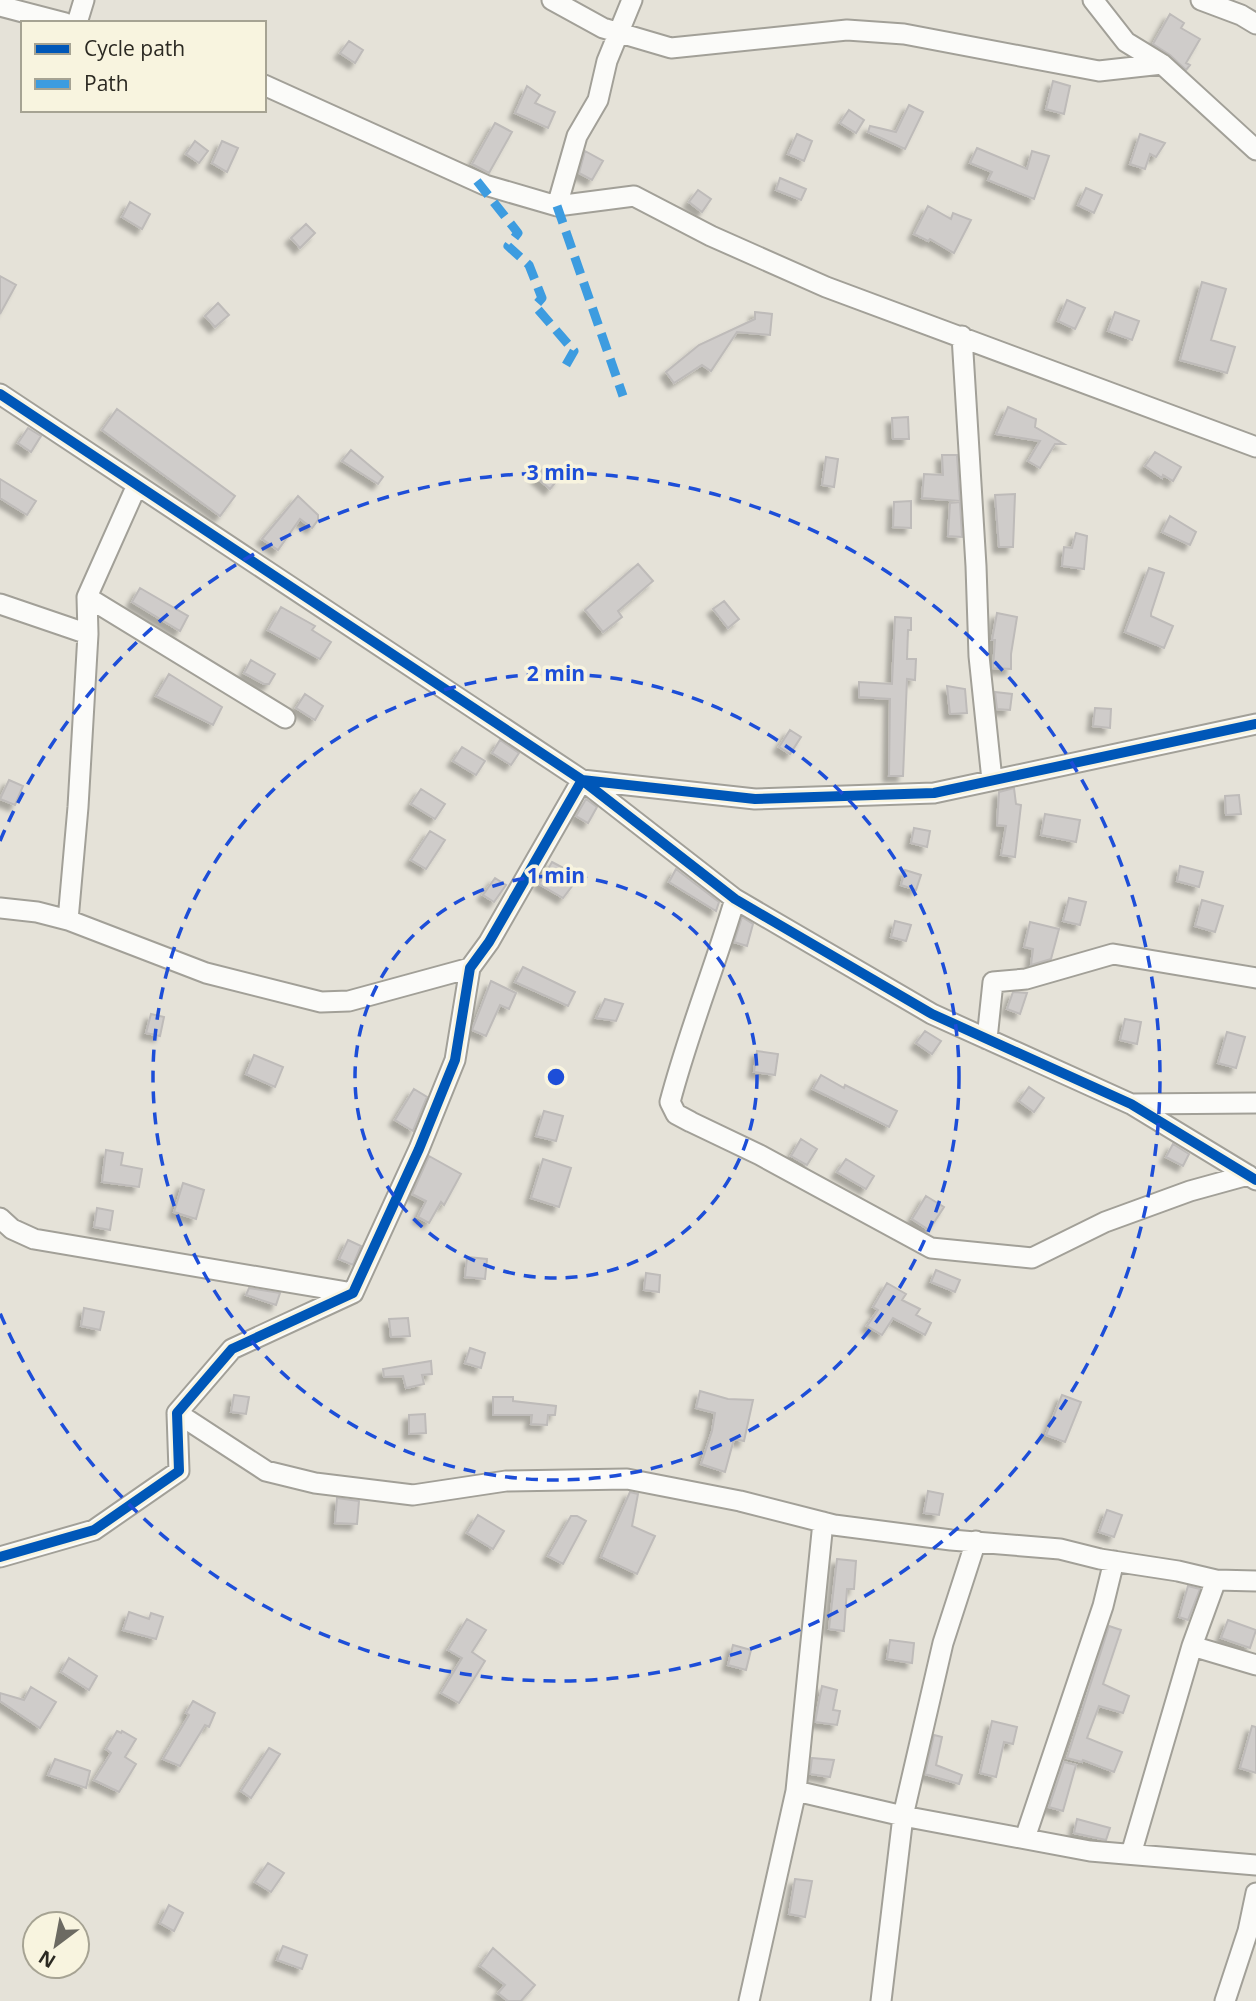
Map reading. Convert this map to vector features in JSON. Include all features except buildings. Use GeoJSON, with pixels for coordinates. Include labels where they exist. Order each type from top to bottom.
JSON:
{"type":"FeatureCollection","features":[{"type":"Feature","properties":{"kind":"street"},"geometry":{"type":"LineString","coordinates":[[78,21],[84,0]]}},
{"type":"Feature","properties":{"kind":"street"},"geometry":{"type":"LineString","coordinates":[[552,0],[603,28],[671,48],[847,30],[904,34],[1099,71],[1162,65]]}},
{"type":"Feature","properties":{"kind":"street"},"geometry":{"type":"LineString","coordinates":[[557,206],[577,136],[598,100],[607,61],[632,0]]}},
{"type":"Feature","properties":{"kind":"street"},"geometry":{"type":"LineString","coordinates":[[1093,0],[1126,42],[1162,65],[1256,150]]}},
{"type":"Feature","properties":{"kind":"street"},"geometry":{"type":"LineString","coordinates":[[1201,0],[1241,15],[1256,24]]}},
{"type":"Feature","properties":{"kind":"street"},"geometry":{"type":"LineString","coordinates":[[0,6],[57,21]]}},
{"type":"Feature","properties":{"kind":"street"},"geometry":{"type":"LineString","coordinates":[[266,86],[485,185],[557,206],[634,196],[711,236],[826,287],[1256,447]]}},
{"type":"Feature","properties":{"kind":"street"},"geometry":{"type":"LineString","coordinates":[[962,336],[979,656],[992,780]]}},
{"type":"Feature","properties":{"kind":"street"},"geometry":{"type":"LineString","coordinates":[[0,394],[582,780],[734,899],[932,1014],[1131,1104],[1252,1177]]}},
{"type":"Feature","properties":{"kind":"street"},"geometry":{"type":"LineString","coordinates":[[68,920],[88,634],[88,597],[137,485]]}},
{"type":"Feature","properties":{"kind":"street"},"geometry":{"type":"LineString","coordinates":[[88,597],[285,718]]}},
{"type":"Feature","properties":{"kind":"street"},"geometry":{"type":"LineString","coordinates":[[0,604],[88,634]]}},
{"type":"Feature","properties":{"kind":"street"},"geometry":{"type":"LineString","coordinates":[[582,780],[755,799],[934,793],[1256,723]]}},
{"type":"Feature","properties":{"kind":"street"},"geometry":{"type":"LineString","coordinates":[[0,1557],[94,1530],[179,1471],[177,1413],[232,1349],[353,1293],[419,1149],[455,1060],[470,968],[489,942],[582,780]]}},
{"type":"Feature","properties":{"kind":"street"},"geometry":{"type":"LineString","coordinates":[[734,899],[720,950],[684,1048],[670,1102],[676,1114],[760,1155],[931,1248],[1032,1258],[1105,1222],[1189,1191],[1252,1177]]}},
{"type":"Feature","properties":{"kind":"street"},"geometry":{"type":"LineString","coordinates":[[0,908],[37,912],[68,920],[206,973],[321,1002],[349,1001],[470,968]]}},
{"type":"Feature","properties":{"kind":"street"},"geometry":{"type":"LineString","coordinates":[[987,1039],[993,982],[1026,979],[1112,954],[1256,978]]}},
{"type":"Feature","properties":{"kind":"street"},"geometry":{"type":"LineString","coordinates":[[1131,1104],[1256,1102]]}},
{"type":"Feature","properties":{"kind":"street"},"geometry":{"type":"LineString","coordinates":[[0,1218],[12,1229],[41,1241]]}},
{"type":"Feature","properties":{"kind":"street"},"geometry":{"type":"LineString","coordinates":[[0,1236],[353,1293]]}},
{"type":"Feature","properties":{"kind":"street"},"geometry":{"type":"LineString","coordinates":[[177,1413],[266,1471],[315,1483],[413,1495],[506,1481],[627,1479],[823,1522],[951,1540],[1060,1549],[1216,1580],[1256,1581]]}},
{"type":"Feature","properties":{"kind":"street"},"geometry":{"type":"LineString","coordinates":[[749,2001],[796,1791],[823,1522]]}},
{"type":"Feature","properties":{"kind":"street"},"geometry":{"type":"LineString","coordinates":[[881,2001],[903,1816],[943,1643],[976,1541]]}},
{"type":"Feature","properties":{"kind":"street"},"geometry":{"type":"LineString","coordinates":[[1025,1838],[1103,1606],[1114,1561]]}},
{"type":"Feature","properties":{"kind":"street"},"geometry":{"type":"LineString","coordinates":[[1131,1854],[1192,1646],[1216,1580]]}},
{"type":"Feature","properties":{"kind":"street"},"geometry":{"type":"LineString","coordinates":[[1192,1646],[1256,1665]]}},
{"type":"Feature","properties":{"kind":"street"},"geometry":{"type":"LineString","coordinates":[[796,1791],[903,1816],[1090,1851],[1256,1865]]}},
{"type":"Feature","properties":{"kind":"street"},"geometry":{"type":"LineString","coordinates":[[1225,2001],[1248,1931],[1256,1893]]}},
{"type":"Feature","properties":{"kind":"marked path"},"geometry":{"type":"LineString","coordinates":[[477,181],[518,233],[508,246],[529,265],[542,298],[535,306],[574,351],[566,365]]}},
{"type":"Feature","properties":{"kind":"marked path"},"geometry":{"type":"LineString","coordinates":[[557,206],[623,396]]}},
{"type":"Feature","properties":{"kind":"cycle path"},"geometry":{"type":"LineString","coordinates":[[0,394],[582,780],[735,899],[932,1014],[1131,1104],[1256,1180]]}},
{"type":"Feature","properties":{"kind":"cycle path"},"geometry":{"type":"LineString","coordinates":[[0,1557],[94,1530],[179,1471],[177,1413],[232,1349],[353,1293],[419,1149],[455,1060],[470,968],[489,942],[582,780],[755,799],[934,793],[1256,724]]}}]}
